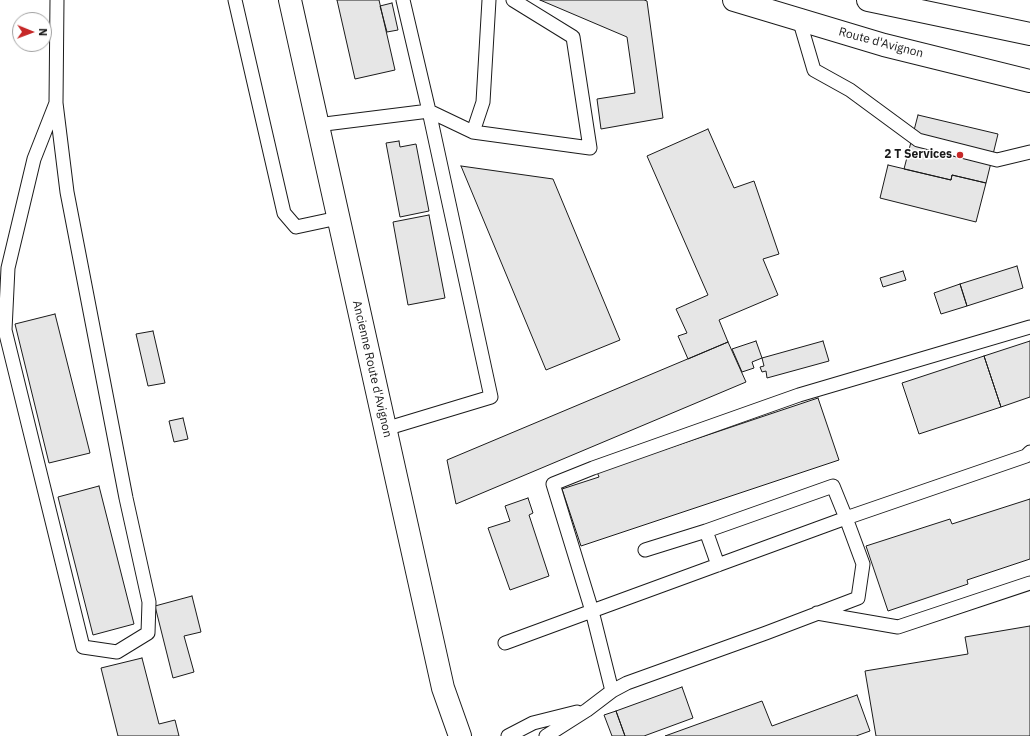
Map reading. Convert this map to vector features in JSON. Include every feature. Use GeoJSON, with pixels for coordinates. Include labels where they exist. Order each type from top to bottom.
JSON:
{"type":"FeatureCollection","features":[{"type":"Feature","properties":{"kind":"street","name":"Ancienne Route d'Avignon"},"geometry":{"type":"LineString","coordinates":[[290,0],[443,688],[460,736]]}},
{"type":"Feature","properties":{"kind":"street","name":"Route d'Avignon"},"geometry":{"type":"LineString","coordinates":[[734,0],[884,45],[1030,81]]}},
{"type":"Feature","properties":{"kind":"street"},"geometry":{"type":"LineString","coordinates":[[868,0],[1030,34]]}},
{"type":"Feature","properties":{"kind":"lane"},"geometry":{"type":"LineString","coordinates":[[56,103],[34,159],[8,268],[5,330],[83,646],[117,652],[148,633],[148,602],[126,498],[67,192],[56,103],[57,0]]}},
{"type":"Feature","properties":{"kind":"lane"},"geometry":{"type":"LineString","coordinates":[[235,0],[284,213],[296,227],[338,218]]}},
{"type":"Feature","properties":{"kind":"lane"},"geometry":{"type":"LineString","coordinates":[[385,429],[491,397],[429,111],[403,0]]}},
{"type":"Feature","properties":{"kind":"lane"},"geometry":{"type":"LineString","coordinates":[[473,132],[483,102],[489,0]]}},
{"type":"Feature","properties":{"kind":"lane"},"geometry":{"type":"LineString","coordinates":[[317,125],[429,111],[473,132],[590,148],[573,37],[513,0]]}},
{"type":"Feature","properties":{"kind":"lane"},"geometry":{"type":"LineString","coordinates":[[799,19],[814,70],[850,90],[918,140],[997,160],[1030,152]]}},
{"type":"Feature","properties":{"kind":"lane"},"geometry":{"type":"LineString","coordinates":[[612,691],[592,611],[554,484],[593,468],[799,395],[1030,327]]}},
{"type":"Feature","properties":{"kind":"lane"},"geometry":{"type":"LineString","coordinates":[[505,643],[846,518],[1029,455]]}},
{"type":"Feature","properties":{"kind":"lane"},"geometry":{"type":"LineString","coordinates":[[546,736],[587,710],[612,691],[627,683],[858,598],[863,564],[833,486],[706,531],[645,550]]}},
{"type":"Feature","properties":{"kind":"lane"},"geometry":{"type":"LineString","coordinates":[[706,531],[718,565]]}},
{"type":"Feature","properties":{"kind":"lane"},"geometry":{"type":"LineString","coordinates":[[817,613],[898,628],[1030,583]]}},
{"type":"Feature","properties":{"kind":"lane"},"geometry":{"type":"LineString","coordinates":[[508,736],[533,723],[587,710]]}},
{"type":"Feature","properties":{"kind":"building"},"geometry":{"type":"Polygon","coordinates":[[[337,0],[379,0],[395,70],[355,79],[337,0]]]}},
{"type":"Feature","properties":{"kind":"building"},"geometry":{"type":"Polygon","coordinates":[[[540,0],[647,1],[663,118],[601,129],[597,99],[635,93],[627,37],[540,0]]]}},
{"type":"Feature","properties":{"kind":"building"},"geometry":{"type":"Polygon","coordinates":[[[392,3],[398,30],[387,32],[380,6],[392,3]]]}},
{"type":"Feature","properties":{"kind":"building"},"geometry":{"type":"Polygon","coordinates":[[[918,115],[998,134],[986,183],[952,175],[951,180],[904,169],[918,115]]]}},
{"type":"Feature","properties":{"kind":"building"},"geometry":{"type":"Polygon","coordinates":[[[708,129],[734,188],[754,181],[779,254],[763,259],[778,295],[719,320],[728,342],[688,359],[678,336],[687,333],[676,309],[708,295],[647,156],[708,129]]]}},
{"type":"Feature","properties":{"kind":"building"},"geometry":{"type":"Polygon","coordinates":[[[399,141],[400,147],[416,144],[429,211],[400,217],[386,143],[399,141]]]}},
{"type":"Feature","properties":{"kind":"building"},"geometry":{"type":"Polygon","coordinates":[[[888,165],[951,180],[952,175],[986,183],[976,222],[880,198],[888,165]]]}},
{"type":"Feature","properties":{"kind":"building"},"geometry":{"type":"Polygon","coordinates":[[[461,166],[553,179],[620,340],[546,370],[461,166]]]}},
{"type":"Feature","properties":{"kind":"building"},"geometry":{"type":"Polygon","coordinates":[[[429,215],[445,298],[408,305],[393,222],[429,215]]]}},
{"type":"Feature","properties":{"kind":"building"},"geometry":{"type":"Polygon","coordinates":[[[1017,266],[1023,288],[967,306],[960,284],[1017,266]]]}},
{"type":"Feature","properties":{"kind":"building"},"geometry":{"type":"Polygon","coordinates":[[[903,271],[906,280],[883,287],[880,278],[903,271]]]}},
{"type":"Feature","properties":{"kind":"building"},"geometry":{"type":"Polygon","coordinates":[[[960,284],[967,306],[941,314],[934,293],[960,284]]]}},
{"type":"Feature","properties":{"kind":"building"},"geometry":{"type":"Polygon","coordinates":[[[55,314],[90,453],[49,463],[15,324],[55,314]]]}},
{"type":"Feature","properties":{"kind":"building"},"geometry":{"type":"Polygon","coordinates":[[[153,331],[165,383],[148,386],[136,334],[153,331]]]}},
{"type":"Feature","properties":{"kind":"building"},"geometry":{"type":"Polygon","coordinates":[[[756,341],[762,358],[752,362],[754,368],[742,372],[732,349],[756,341]]]}},
{"type":"Feature","properties":{"kind":"building"},"geometry":{"type":"Polygon","coordinates":[[[823,341],[829,361],[767,378],[766,371],[762,372],[760,367],[764,366],[762,358],[823,341]]]}},
{"type":"Feature","properties":{"kind":"building"},"geometry":{"type":"Polygon","coordinates":[[[1030,341],[1030,397],[1001,407],[984,356],[1030,341]]]}},
{"type":"Feature","properties":{"kind":"building"},"geometry":{"type":"Polygon","coordinates":[[[728,342],[746,382],[456,504],[447,460],[728,342]]]}},
{"type":"Feature","properties":{"kind":"building"},"geometry":{"type":"Polygon","coordinates":[[[984,356],[1001,407],[919,434],[902,383],[984,356]]]}},
{"type":"Feature","properties":{"kind":"building"},"geometry":{"type":"Polygon","coordinates":[[[818,398],[839,460],[581,546],[562,489],[599,477],[597,472],[818,398]]]}},
{"type":"Feature","properties":{"kind":"building"},"geometry":{"type":"Polygon","coordinates":[[[183,418],[188,439],[174,442],[169,421],[183,418]]]}},
{"type":"Feature","properties":{"kind":"building"},"geometry":{"type":"Polygon","coordinates":[[[99,486],[134,624],[93,635],[58,497],[99,486]]]}},
{"type":"Feature","properties":{"kind":"building"},"geometry":{"type":"Polygon","coordinates":[[[528,498],[533,513],[529,515],[549,576],[510,590],[488,528],[510,521],[505,506],[528,498]]]}},
{"type":"Feature","properties":{"kind":"building"},"geometry":{"type":"Polygon","coordinates":[[[1030,499],[1030,559],[967,580],[968,584],[888,611],[866,546],[950,519],[952,524],[1030,499]]]}},
{"type":"Feature","properties":{"kind":"building"},"geometry":{"type":"Polygon","coordinates":[[[192,596],[201,632],[184,636],[194,672],[173,678],[155,606],[192,596]]]}},
{"type":"Feature","properties":{"kind":"building"},"geometry":{"type":"Polygon","coordinates":[[[1030,626],[1030,736],[876,736],[865,671],[968,654],[965,637],[1030,626]]]}},
{"type":"Feature","properties":{"kind":"building"},"geometry":{"type":"Polygon","coordinates":[[[142,658],[159,724],[175,720],[179,736],[118,736],[101,668],[142,658]]]}},
{"type":"Feature","properties":{"kind":"building"},"geometry":{"type":"Polygon","coordinates":[[[682,687],[693,718],[644,736],[625,736],[616,711],[682,687]]]}},
{"type":"Feature","properties":{"kind":"building"},"geometry":{"type":"Polygon","coordinates":[[[857,695],[870,731],[856,736],[665,736],[762,701],[772,726],[857,695]]]}},
{"type":"Feature","properties":{"kind":"building"},"geometry":{"type":"Polygon","coordinates":[[[616,711],[625,736],[612,736],[604,715],[616,711]]]}},
{"type":"Feature","properties":{"kind":"place","name":"2 T Services"},"geometry":{"type":"Point","coordinates":[960,155]}}]}
